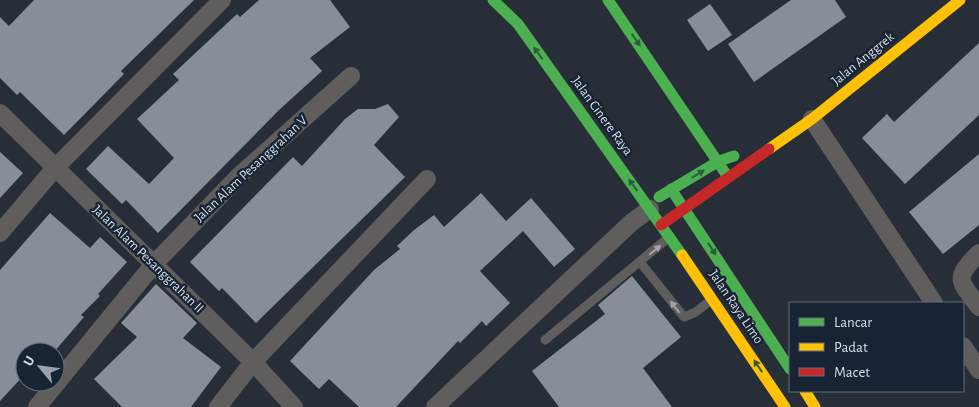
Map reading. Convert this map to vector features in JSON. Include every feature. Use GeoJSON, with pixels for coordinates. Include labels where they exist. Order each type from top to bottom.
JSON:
{"type":"FeatureCollection","features":[{"type":"Feature","properties":{"kind":"main road","name":"Jalan Cinere Raya"},"geometry":{"type":"LineString","coordinates":[[493,0],[500,9],[518,24],[661,225]]}},
{"type":"Feature","properties":{"kind":"main road","name":"Jalan Cinere Raya"},"geometry":{"type":"LineString","coordinates":[[513,0],[518,24]]}},
{"type":"Feature","properties":{"kind":"main road"},"geometry":{"type":"LineString","coordinates":[[608,0],[719,161],[728,177]]}},
{"type":"Feature","properties":{"kind":"main road","name":"Jalan Anggrek"},"geometry":{"type":"LineString","coordinates":[[661,225],[812,119],[960,0]]}},
{"type":"Feature","properties":{"kind":"main road","name":"Jalan Anggrek"},"geometry":{"type":"LineString","coordinates":[[648,207],[671,189],[719,161],[782,139]]}},
{"type":"Feature","properties":{"kind":"main road","name":"Jalan Raya Limo"},"geometry":{"type":"LineString","coordinates":[[671,189],[789,366]]}},
{"type":"Feature","properties":{"kind":"main road","name":"Jalan Raya Limo"},"geometry":{"type":"LineString","coordinates":[[661,225],[785,407]]}},
{"type":"Feature","properties":{"kind":"main road"},"geometry":{"type":"LineString","coordinates":[[806,392],[816,407]]}},
{"type":"Feature","properties":{"kind":"street"},"geometry":{"type":"LineString","coordinates":[[0,233],[55,168],[222,0]]}},
{"type":"Feature","properties":{"kind":"street","name":"Jalan Alam Pesanggrahan V"},"geometry":{"type":"LineString","coordinates":[[37,407],[154,264],[238,177],[351,76]]}},
{"type":"Feature","properties":{"kind":"street","name":"Jalan Alam Pesanggrahan II"},"geometry":{"type":"LineString","coordinates":[[0,113],[253,362],[294,407]]}},
{"type":"Feature","properties":{"kind":"street"},"geometry":{"type":"LineString","coordinates":[[812,119],[933,302]]}},
{"type":"Feature","properties":{"kind":"street"},"geometry":{"type":"LineString","coordinates":[[218,407],[253,362],[427,179]]}},
{"type":"Feature","properties":{"kind":"street"},"geometry":{"type":"LineString","coordinates":[[434,407],[648,207]]}},
{"type":"Feature","properties":{"kind":"street"},"geometry":{"type":"LineString","coordinates":[[979,253],[964,268],[961,282],[979,307]]}},
{"type":"Feature","properties":{"kind":"street"},"geometry":{"type":"LineString","coordinates":[[964,348],[979,370]]}},
{"type":"Feature","properties":{"kind":"lane"},"geometry":{"type":"LineString","coordinates":[[545,340],[670,237]]}},
{"type":"Feature","properties":{"kind":"lane"},"geometry":{"type":"LineString","coordinates":[[640,262],[684,317],[696,312],[712,298]]}},
{"type":"Feature","properties":{"kind":"building"},"geometry":{"type":"Polygon","coordinates":[[[34,0],[194,0],[121,71],[124,74],[64,135],[20,92],[17,95],[0,78],[0,17],[9,26],[34,0]]]}},
{"type":"Feature","properties":{"kind":"building"},"geometry":{"type":"Polygon","coordinates":[[[259,0],[330,0],[350,27],[310,58],[322,71],[279,110],[158,233],[126,200],[122,204],[86,169],[108,146],[149,184],[174,158],[137,119],[179,80],[173,74],[237,14],[240,17],[259,0]]]}},
{"type":"Feature","properties":{"kind":"building"},"geometry":{"type":"Polygon","coordinates":[[[791,0],[835,0],[846,17],[754,82],[728,44],[791,0]]]}},
{"type":"Feature","properties":{"kind":"building"},"geometry":{"type":"Polygon","coordinates":[[[710,4],[732,35],[708,51],[687,20],[710,4]]]}},
{"type":"Feature","properties":{"kind":"building"},"geometry":{"type":"Polygon","coordinates":[[[979,43],[979,115],[905,184],[862,138],[887,114],[894,122],[979,43]]]}},
{"type":"Feature","properties":{"kind":"building"},"geometry":{"type":"Polygon","coordinates":[[[388,104],[399,117],[374,145],[405,177],[256,323],[222,288],[219,291],[190,262],[293,157],[302,166],[345,119],[358,109],[375,109],[388,104]]]}},
{"type":"Feature","properties":{"kind":"building"},"geometry":{"type":"Polygon","coordinates":[[[0,152],[23,173],[0,198],[0,152]]]}},
{"type":"Feature","properties":{"kind":"building"},"geometry":{"type":"Polygon","coordinates":[[[979,154],[979,225],[943,254],[909,212],[979,154]]]}},
{"type":"Feature","properties":{"kind":"building"},"geometry":{"type":"Polygon","coordinates":[[[481,193],[506,221],[531,198],[575,249],[554,267],[523,231],[480,271],[510,303],[486,326],[482,321],[460,343],[458,341],[396,407],[359,407],[329,379],[319,389],[290,361],[374,270],[400,249],[397,246],[414,230],[434,215],[444,227],[481,193]]]}},
{"type":"Feature","properties":{"kind":"building"},"geometry":{"type":"Polygon","coordinates":[[[50,213],[90,248],[100,237],[127,262],[98,294],[100,296],[81,315],[84,317],[63,342],[15,342],[15,385],[0,401],[0,270],[50,213]]]}},
{"type":"Feature","properties":{"kind":"building"},"geometry":{"type":"Polygon","coordinates":[[[632,276],[681,337],[643,368],[672,407],[559,407],[532,371],[605,314],[598,305],[632,276]]]}},
{"type":"Feature","properties":{"kind":"building"},"geometry":{"type":"Polygon","coordinates":[[[156,284],[197,323],[183,338],[221,367],[191,407],[122,407],[94,379],[137,337],[121,323],[156,284]]]}},
{"type":"Feature","properties":{"kind":"traffic: fast"},"geometry":{"type":"LineString","coordinates":[[493,0],[518,24],[682,255]]}},
{"type":"Feature","properties":{"kind":"traffic: fast"},"geometry":{"type":"LineString","coordinates":[[608,0],[728,177]]}},
{"type":"Feature","properties":{"kind":"traffic: fast"},"geometry":{"type":"LineString","coordinates":[[659,197],[719,161],[734,156]]}},
{"type":"Feature","properties":{"kind":"traffic: fast"},"geometry":{"type":"LineString","coordinates":[[671,189],[789,367]]}},
{"type":"Feature","properties":{"kind":"traffic: slow"},"geometry":{"type":"LineString","coordinates":[[769,149],[812,119],[960,0]]}},
{"type":"Feature","properties":{"kind":"traffic: slow"},"geometry":{"type":"LineString","coordinates":[[682,255],[785,407]]}},
{"type":"Feature","properties":{"kind":"traffic: slow"},"geometry":{"type":"LineString","coordinates":[[806,392],[815,407]]}},
{"type":"Feature","properties":{"kind":"traffic: jam"},"geometry":{"type":"LineString","coordinates":[[661,225],[769,149]]}}]}
